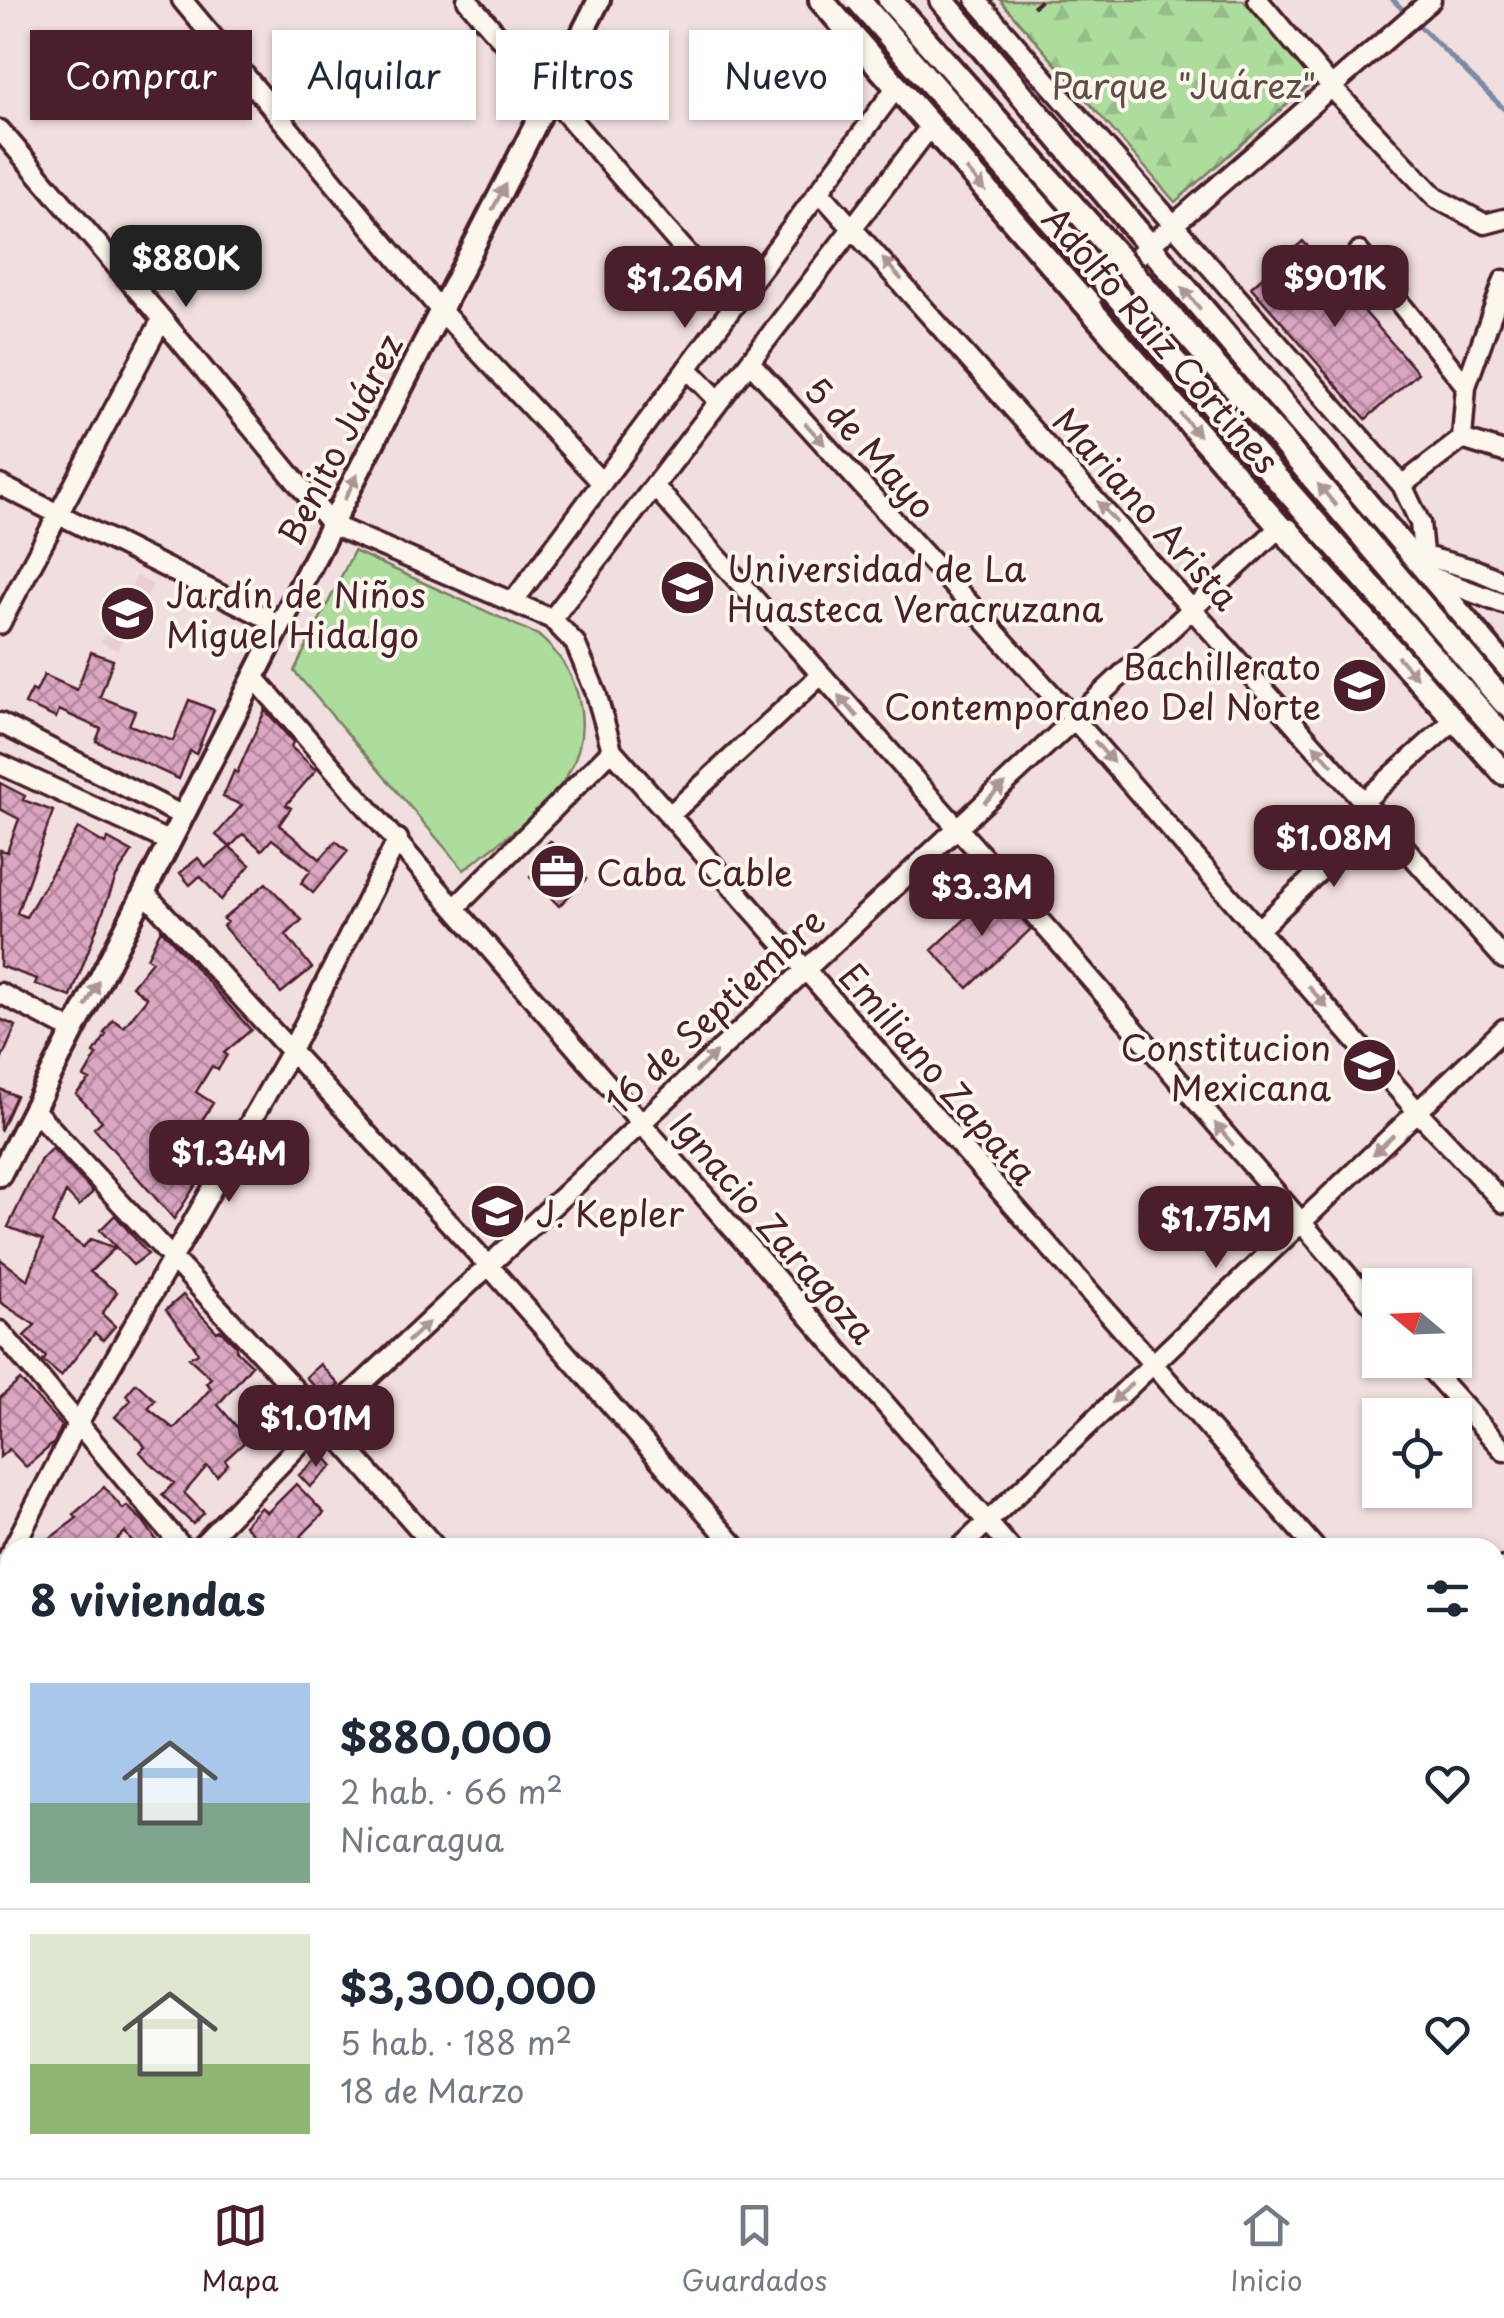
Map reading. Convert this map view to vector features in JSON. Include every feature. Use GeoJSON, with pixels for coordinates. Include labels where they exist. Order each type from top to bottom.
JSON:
{"type":"FeatureCollection","features":[{"type":"Feature","properties":{"kind":"main road","name":"Adolfo Ruiz Cortines"},"geometry":{"type":"LineString","coordinates":[[822,0],[1287,535],[1504,773]]}},
{"type":"Feature","properties":{"kind":"main road"},"geometry":{"type":"LineString","coordinates":[[858,0],[1504,738]]}},
{"type":"Feature","properties":{"kind":"main road"},"geometry":{"type":"LineString","coordinates":[[890,0],[1280,439],[1504,702]]}},
{"type":"Feature","properties":{"kind":"main road","name":"Adolfo Ruiz Cortines"},"geometry":{"type":"LineString","coordinates":[[942,0],[1504,666]]}},
{"type":"Feature","properties":{"kind":"street"},"geometry":{"type":"LineString","coordinates":[[182,0],[441,311],[602,483]]}},
{"type":"Feature","properties":{"kind":"street"},"geometry":{"type":"LineString","coordinates":[[467,0],[496,34]]}},
{"type":"Feature","properties":{"kind":"street","name":"Benito Juárez"},"geometry":{"type":"LineString","coordinates":[[584,30],[599,0]]}},
{"type":"Feature","properties":{"kind":"street","name":"Adolfo Ruiz Cortines"},"geometry":{"type":"LineString","coordinates":[[976,0],[1402,486],[1420,523],[1417,559]]}},
{"type":"Feature","properties":{"kind":"street"},"geometry":{"type":"LineString","coordinates":[[1258,0],[1333,89],[1436,198],[1484,224],[1504,219]]}},
{"type":"Feature","properties":{"kind":"street"},"geometry":{"type":"LineString","coordinates":[[1084,304],[1431,0]]}},
{"type":"Feature","properties":{"kind":"street"},"geometry":{"type":"LineString","coordinates":[[513,602],[896,88]]}},
{"type":"Feature","properties":{"kind":"street","name":"Benito Juárez"},"geometry":{"type":"LineString","coordinates":[[0,1175],[538,120]]}},
{"type":"Feature","properties":{"kind":"street"},"geometry":{"type":"LineString","coordinates":[[571,120],[733,306]]}},
{"type":"Feature","properties":{"kind":"street"},"geometry":{"type":"LineString","coordinates":[[552,619],[930,127]]}},
{"type":"Feature","properties":{"kind":"street"},"geometry":{"type":"LineString","coordinates":[[0,130],[162,318],[332,525]]}},
{"type":"Feature","properties":{"kind":"street","name":"Mariano Arista"},"geometry":{"type":"LineString","coordinates":[[820,191],[1504,959]]}},
{"type":"Feature","properties":{"kind":"street"},"geometry":{"type":"LineString","coordinates":[[1359,252],[1466,386]]}},
{"type":"Feature","properties":{"kind":"street"},"geometry":{"type":"LineString","coordinates":[[1402,486],[1462,439],[1466,386],[1504,280]]}},
{"type":"Feature","properties":{"kind":"street"},"geometry":{"type":"LineString","coordinates":[[0,624],[162,318]]}},
{"type":"Feature","properties":{"kind":"street","name":"5 de Mayo"},"geometry":{"type":"LineString","coordinates":[[750,362],[1074,719],[1418,1112],[1504,1203]]}},
{"type":"Feature","properties":{"kind":"street"},"geometry":{"type":"LineString","coordinates":[[687,368],[719,401]]}},
{"type":"Feature","properties":{"kind":"street"},"geometry":{"type":"LineString","coordinates":[[1462,439],[1504,452]]}},
{"type":"Feature","properties":{"kind":"street"},"geometry":{"type":"LineString","coordinates":[[0,485],[280,625]]}},
{"type":"Feature","properties":{"kind":"street"},"geometry":{"type":"LineString","coordinates":[[654,486],[1056,938],[1362,1293]]}},
{"type":"Feature","properties":{"kind":"street","name":"Emiliano Zapata"},"geometry":{"type":"LineString","coordinates":[[332,525],[552,619],[575,642],[596,694],[612,750],[1306,1538]]}},
{"type":"Feature","properties":{"kind":"street"},"geometry":{"type":"LineString","coordinates":[[1287,535],[1417,559],[1504,582]]}},
{"type":"Feature","properties":{"kind":"street"},"geometry":{"type":"LineString","coordinates":[[1287,535],[1417,559],[1504,604]]}},
{"type":"Feature","properties":{"kind":"street","name":"16 de Septiembre"},"geometry":{"type":"LineString","coordinates":[[208,1538],[323,1420],[1074,719],[1193,609],[1287,535]]}},
{"type":"Feature","properties":{"kind":"street"},"geometry":{"type":"LineString","coordinates":[[668,816],[821,675]]}},
{"type":"Feature","properties":{"kind":"street","name":"Ignacio Zaragoza"},"geometry":{"type":"LineString","coordinates":[[254,676],[1002,1538]]}},
{"type":"Feature","properties":{"kind":"street"},"geometry":{"type":"LineString","coordinates":[[1364,801],[1454,720]]}},
{"type":"Feature","properties":{"kind":"street"},"geometry":{"type":"LineString","coordinates":[[0,724],[183,816]]}},
{"type":"Feature","properties":{"kind":"street"},"geometry":{"type":"LineString","coordinates":[[456,907],[612,750]]}},
{"type":"Feature","properties":{"kind":"street"},"geometry":{"type":"LineString","coordinates":[[0,764],[170,842]]}},
{"type":"Feature","properties":{"kind":"street"},"geometry":{"type":"LineString","coordinates":[[1259,929],[1377,816]]}},
{"type":"Feature","properties":{"kind":"street"},"geometry":{"type":"LineString","coordinates":[[19,1538],[171,1256],[291,1052],[398,840]]}},
{"type":"Feature","properties":{"kind":"street"},"geometry":{"type":"LineString","coordinates":[[144,892],[489,1266],[729,1538]]}},
{"type":"Feature","properties":{"kind":"street"},"geometry":{"type":"LineString","coordinates":[[0,994],[74,1030]]}},
{"type":"Feature","properties":{"kind":"street"},"geometry":{"type":"LineString","coordinates":[[970,1538],[1504,1029]]}},
{"type":"Feature","properties":{"kind":"street"},"geometry":{"type":"LineString","coordinates":[[33,1110],[323,1420],[427,1538]]}},
{"type":"Feature","properties":{"kind":"street"},"geometry":{"type":"LineString","coordinates":[[0,1331],[174,1538]]}},
{"type":"Feature","properties":{"kind":"street"},"geometry":{"type":"LineString","coordinates":[[1438,1378],[1504,1451]]}},
{"type":"Feature","properties":{"kind":"path"},"geometry":{"type":"LineString","coordinates":[[1032,7],[1040,0]]}},
{"type":"Feature","properties":{"kind":"shaded area","name":"Jardín de Niños Miguel Hidalgo"},"geometry":{"type":"Polygon","coordinates":[[[137,576],[153,585],[117,651],[101,642],[137,576]]]}},
{"type":"Feature","properties":{"kind":"green space","name":"Parque \"Juárez\""},"geometry":{"type":"Polygon","coordinates":[[[1000,0],[1243,0],[1314,81],[1175,202],[1000,0]]]}},
{"type":"Feature","properties":{"kind":"green space"},"geometry":{"type":"Polygon","coordinates":[[[354,551],[538,635],[553,649],[573,681],[582,729],[577,755],[565,778],[530,818],[464,870],[294,671],[354,551]]]}},
{"type":"Feature","properties":{"kind":"building"},"geometry":{"type":"Polygon","coordinates":[[[1303,241],[1418,373],[1366,419],[1251,287],[1303,241]]]}},
{"type":"Feature","properties":{"kind":"building"},"geometry":{"type":"Polygon","coordinates":[[[91,652],[113,660],[100,697],[135,711],[129,725],[173,741],[189,700],[214,710],[196,754],[190,751],[179,779],[96,741],[101,729],[59,710],[56,718],[25,704],[44,675],[77,690],[91,652]]]}},
{"type":"Feature","properties":{"kind":"building"},"geometry":{"type":"Polygon","coordinates":[[[265,710],[293,742],[291,747],[316,770],[286,805],[291,808],[279,825],[320,859],[336,841],[348,851],[313,893],[301,883],[311,870],[272,839],[262,850],[243,834],[230,847],[216,835],[242,805],[223,797],[265,710]]]}},
{"type":"Feature","properties":{"kind":"building"},"geometry":{"type":"Polygon","coordinates":[[[0,783],[25,796],[23,800],[53,811],[17,913],[26,917],[78,828],[105,844],[108,839],[132,852],[116,877],[71,997],[0,966],[0,850],[7,852],[19,819],[0,809],[0,783]]]}},
{"type":"Feature","properties":{"kind":"building","name":"Caba Cable"},"geometry":{"type":"Polygon","coordinates":[[[550,841],[586,879],[559,906],[530,877],[542,865],[534,857],[550,841]]]}},
{"type":"Feature","properties":{"kind":"building"},"geometry":{"type":"Polygon","coordinates":[[[230,847],[250,865],[221,900],[200,876],[190,885],[180,873],[198,858],[206,867],[230,847]]]}},
{"type":"Feature","properties":{"kind":"building"},"geometry":{"type":"Polygon","coordinates":[[[266,883],[302,920],[286,935],[312,968],[281,993],[223,926],[227,922],[223,919],[266,883]]]}},
{"type":"Feature","properties":{"kind":"building"},"geometry":{"type":"Polygon","coordinates":[[[996,890],[1031,929],[968,988],[932,950],[996,890]]]}},
{"type":"Feature","properties":{"kind":"building"},"geometry":{"type":"Polygon","coordinates":[[[161,929],[251,1030],[224,1053],[227,1055],[218,1070],[212,1066],[196,1092],[213,1103],[182,1151],[202,1175],[174,1219],[94,1128],[102,1121],[76,1094],[90,1080],[84,1077],[113,1020],[124,1027],[147,998],[132,986],[152,961],[147,958],[161,929]]]}},
{"type":"Feature","properties":{"kind":"building"},"geometry":{"type":"Polygon","coordinates":[[[0,1019],[16,1026],[0,1063],[0,1019]]]}},
{"type":"Feature","properties":{"kind":"building"},"geometry":{"type":"Polygon","coordinates":[[[0,1089],[16,1096],[0,1131],[0,1089]]]}},
{"type":"Feature","properties":{"kind":"building"},"geometry":{"type":"Polygon","coordinates":[[[52,1148],[93,1192],[79,1206],[66,1192],[52,1224],[83,1247],[91,1239],[115,1248],[90,1272],[117,1292],[102,1314],[115,1326],[103,1340],[95,1333],[61,1376],[43,1361],[46,1357],[24,1336],[35,1325],[0,1302],[0,1259],[28,1280],[43,1240],[8,1227],[41,1159],[52,1148]]]}},
{"type":"Feature","properties":{"kind":"building"},"geometry":{"type":"Polygon","coordinates":[[[115,1215],[148,1254],[133,1265],[100,1230],[115,1215]]]}},
{"type":"Feature","properties":{"kind":"building"},"geometry":{"type":"Polygon","coordinates":[[[183,1295],[252,1365],[218,1405],[237,1427],[274,1391],[293,1411],[269,1435],[261,1427],[225,1460],[228,1464],[217,1476],[207,1466],[184,1493],[204,1513],[193,1524],[162,1495],[174,1483],[140,1452],[145,1447],[141,1441],[115,1417],[131,1400],[126,1395],[136,1383],[155,1400],[148,1408],[174,1429],[211,1388],[206,1383],[211,1378],[189,1358],[198,1353],[195,1347],[166,1310],[183,1295]]]}},
{"type":"Feature","properties":{"kind":"building"},"geometry":{"type":"Polygon","coordinates":[[[320,1364],[339,1385],[325,1398],[306,1377],[320,1364]]]}},
{"type":"Feature","properties":{"kind":"building"},"geometry":{"type":"Polygon","coordinates":[[[20,1380],[62,1426],[54,1443],[26,1467],[9,1449],[0,1457],[0,1398],[20,1380]]]}},
{"type":"Feature","properties":{"kind":"building"},"geometry":{"type":"Polygon","coordinates":[[[322,1454],[333,1466],[310,1487],[299,1475],[322,1454]]]}},
{"type":"Feature","properties":{"kind":"building"},"geometry":{"type":"Polygon","coordinates":[[[296,1484],[324,1513],[303,1538],[248,1538],[253,1534],[244,1525],[261,1507],[267,1513],[296,1484]]]}},
{"type":"Feature","properties":{"kind":"building"},"geometry":{"type":"Polygon","coordinates":[[[104,1487],[123,1509],[127,1506],[144,1522],[155,1538],[129,1538],[125,1532],[119,1538],[50,1538],[77,1518],[74,1514],[104,1487]]]}},
{"type":"Feature","properties":{"kind":"waterway"},"geometry":{"type":"LineString","coordinates":[[1393,0],[1504,109]]}},
{"type":"Feature","properties":{"kind":"place","name":"Universidad de La Huasteca Veracruzana"},"geometry":{"type":"Point","coordinates":[688,587]}},
{"type":"Feature","properties":{"kind":"place","name":"Jardín de Niños Miguel Hidalgo"},"geometry":{"type":"Point","coordinates":[127,613]}},
{"type":"Feature","properties":{"kind":"place","name":"Bachillerato Contemporaneo Del Norte"},"geometry":{"type":"Point","coordinates":[1360,685]}},
{"type":"Feature","properties":{"kind":"place","name":"Caba Cable"},"geometry":{"type":"Point","coordinates":[557,871]}},
{"type":"Feature","properties":{"kind":"place","name":"Constitucion Mexicana"},"geometry":{"type":"Point","coordinates":[1370,1066]}},
{"type":"Feature","properties":{"kind":"place","name":"J. Kepler"},"geometry":{"type":"Point","coordinates":[497,1212]}}]}
